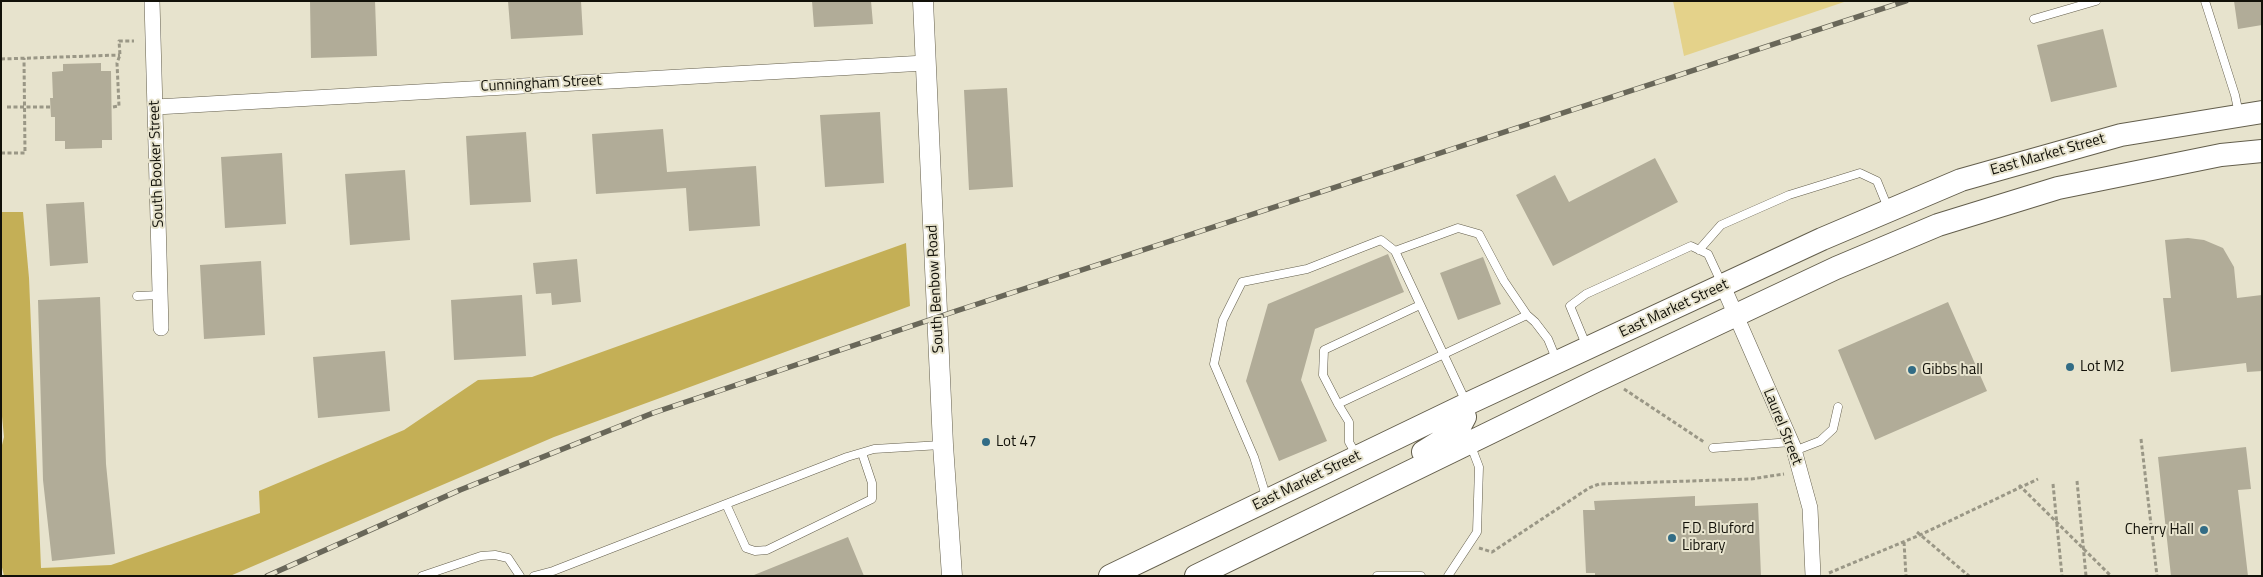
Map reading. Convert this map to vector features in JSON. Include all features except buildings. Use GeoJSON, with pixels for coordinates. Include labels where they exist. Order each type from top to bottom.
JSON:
{"type":"FeatureCollection","features":[{"type":"Feature","properties":{"kind":"main road","name":"East Market Street"},"geometry":{"type":"LineString","coordinates":[[1110,576],[1464,405],[1822,239],[1961,180],[2121,135],[2262,112]]}},
{"type":"Feature","properties":{"kind":"main road"},"geometry":{"type":"LineString","coordinates":[[1196,576],[1606,376],[1836,268],[1957,219],[2058,188],[2221,155],[2262,151]]}},
{"type":"Feature","properties":{"kind":"main road"},"geometry":{"type":"LineString","coordinates":[[1347,503],[1458,430],[1465,417],[1464,405]]}},
{"type":"Feature","properties":{"kind":"street","name":"South Booker Street"},"geometry":{"type":"LineString","coordinates":[[152,1],[162,328]]}},
{"type":"Feature","properties":{"kind":"street","name":"South Benbow Road"},"geometry":{"type":"LineString","coordinates":[[922,1],[943,445],[952,576]]}},
{"type":"Feature","properties":{"kind":"street","name":"Cunningham Street"},"geometry":{"type":"LineString","coordinates":[[156,107],[925,63]]}},
{"type":"Feature","properties":{"kind":"street","name":"Laurel Street"},"geometry":{"type":"LineString","coordinates":[[1723,286],[1792,446],[1810,508],[1820,574]]}},
{"type":"Feature","properties":{"kind":"lane"},"geometry":{"type":"LineString","coordinates":[[2034,19],[2096,1]]}},
{"type":"Feature","properties":{"kind":"lane"},"geometry":{"type":"LineString","coordinates":[[2205,1],[2235,95],[2239,116]]}},
{"type":"Feature","properties":{"kind":"lane"},"geometry":{"type":"LineString","coordinates":[[1699,250],[1721,225],[1789,195],[1860,173],[1877,181],[1888,210]]}},
{"type":"Feature","properties":{"kind":"lane"},"geometry":{"type":"LineString","coordinates":[[1394,251],[1458,228],[1479,234],[1504,281],[1527,315],[1548,339],[1557,363]]}},
{"type":"Feature","properties":{"kind":"lane"},"geometry":{"type":"LineString","coordinates":[[1267,500],[1254,457],[1214,364],[1223,320],[1242,282],[1307,269],[1381,240],[1394,251],[1443,355],[1464,405]]}},
{"type":"Feature","properties":{"kind":"lane"},"geometry":{"type":"LineString","coordinates":[[1588,348],[1570,306],[1586,294],[1691,246],[1708,254],[1723,286]]}},
{"type":"Feature","properties":{"kind":"lane"},"geometry":{"type":"LineString","coordinates":[[137,296],[161,295]]}},
{"type":"Feature","properties":{"kind":"lane"},"geometry":{"type":"LineString","coordinates":[[1357,457],[1349,442],[1349,422],[1323,374],[1324,350],[1420,305]]}},
{"type":"Feature","properties":{"kind":"lane"},"geometry":{"type":"LineString","coordinates":[[1338,404],[1527,315]]}},
{"type":"Feature","properties":{"kind":"lane"},"geometry":{"type":"LineString","coordinates":[[1713,448],[1792,446],[1820,441],[1833,430],[1838,406]]}},
{"type":"Feature","properties":{"kind":"lane"},"geometry":{"type":"LineString","coordinates":[[1448,576],[1477,532],[1479,467],[1470,443]]}},
{"type":"Feature","properties":{"kind":"lane"},"geometry":{"type":"LineString","coordinates":[[534,576],[554,571],[862,452],[874,449],[943,445]]}},
{"type":"Feature","properties":{"kind":"lane"},"geometry":{"type":"LineString","coordinates":[[726,504],[746,548],[755,551],[767,550],[872,499],[872,483],[862,452]]}},
{"type":"Feature","properties":{"kind":"lane"},"geometry":{"type":"LineString","coordinates":[[422,576],[481,556],[495,555],[508,558],[518,575]]}},
{"type":"Feature","properties":{"kind":"lane"},"geometry":{"type":"LineString","coordinates":[[1376,576],[1421,576]]}},
{"type":"Feature","properties":{"kind":"path"},"geometry":{"type":"LineString","coordinates":[[113,107],[119,106],[117,63],[120,55],[119,41],[134,41]]}},
{"type":"Feature","properties":{"kind":"path"},"geometry":{"type":"LineString","coordinates":[[1,59],[120,55]]}},
{"type":"Feature","properties":{"kind":"path"},"geometry":{"type":"LineString","coordinates":[[1,153],[25,153],[24,58]]}},
{"type":"Feature","properties":{"kind":"path"},"geometry":{"type":"LineString","coordinates":[[6,106],[51,107]]}},
{"type":"Feature","properties":{"kind":"path"},"geometry":{"type":"LineString","coordinates":[[1606,376],[1713,448]]}},
{"type":"Feature","properties":{"kind":"path"},"geometry":{"type":"LineString","coordinates":[[2141,439],[2158,576]]}},
{"type":"Feature","properties":{"kind":"path"},"geometry":{"type":"LineString","coordinates":[[1468,545],[1492,552],[1589,488],[1599,484],[1750,479],[1800,472]]}},
{"type":"Feature","properties":{"kind":"path"},"geometry":{"type":"LineString","coordinates":[[1820,574],[1904,542],[1919,533],[2038,479]]}},
{"type":"Feature","properties":{"kind":"path"},"geometry":{"type":"LineString","coordinates":[[2076,481],[2086,576]]}},
{"type":"Feature","properties":{"kind":"path"},"geometry":{"type":"LineString","coordinates":[[2053,484],[2062,576]]}},
{"type":"Feature","properties":{"kind":"path"},"geometry":{"type":"LineString","coordinates":[[2020,486],[2111,576]]}},
{"type":"Feature","properties":{"kind":"path"},"geometry":{"type":"LineString","coordinates":[[1919,533],[1970,576]]}},
{"type":"Feature","properties":{"kind":"path"},"geometry":{"type":"LineString","coordinates":[[1904,542],[1906,576]]}},
{"type":"Feature","properties":{"kind":"shaded area"},"geometry":{"type":"Polygon","coordinates":[[[1673,1],[1847,1],[1684,56],[1673,1]]]}},
{"type":"Feature","properties":{"kind":"shaded area"},"geometry":{"type":"Polygon","coordinates":[[[1,212],[23,212],[29,278],[41,568],[111,565],[260,513],[259,491],[404,430],[478,380],[532,377],[906,243],[910,306],[554,437],[230,576],[4,576],[1,563],[1,449],[4,437],[1,406],[1,212]]]}},
{"type":"Feature","properties":{"kind":"railway"},"geometry":{"type":"LineString","coordinates":[[267,576],[460,490],[653,413],[956,311],[1906,1]]}},
{"type":"Feature","properties":{"kind":"place","name":"Lot M2"},"geometry":{"type":"Point","coordinates":[2070,367]}},
{"type":"Feature","properties":{"kind":"place","name":"Gibbs hall"},"geometry":{"type":"Point","coordinates":[1912,370]}},
{"type":"Feature","properties":{"kind":"place","name":"Lot 47"},"geometry":{"type":"Point","coordinates":[986,442]}},
{"type":"Feature","properties":{"kind":"place","name":"Cherry Hall"},"geometry":{"type":"Point","coordinates":[2204,530]}},
{"type":"Feature","properties":{"kind":"place","name":"F.D. Bluford Library"},"geometry":{"type":"Point","coordinates":[1672,538]}}]}
